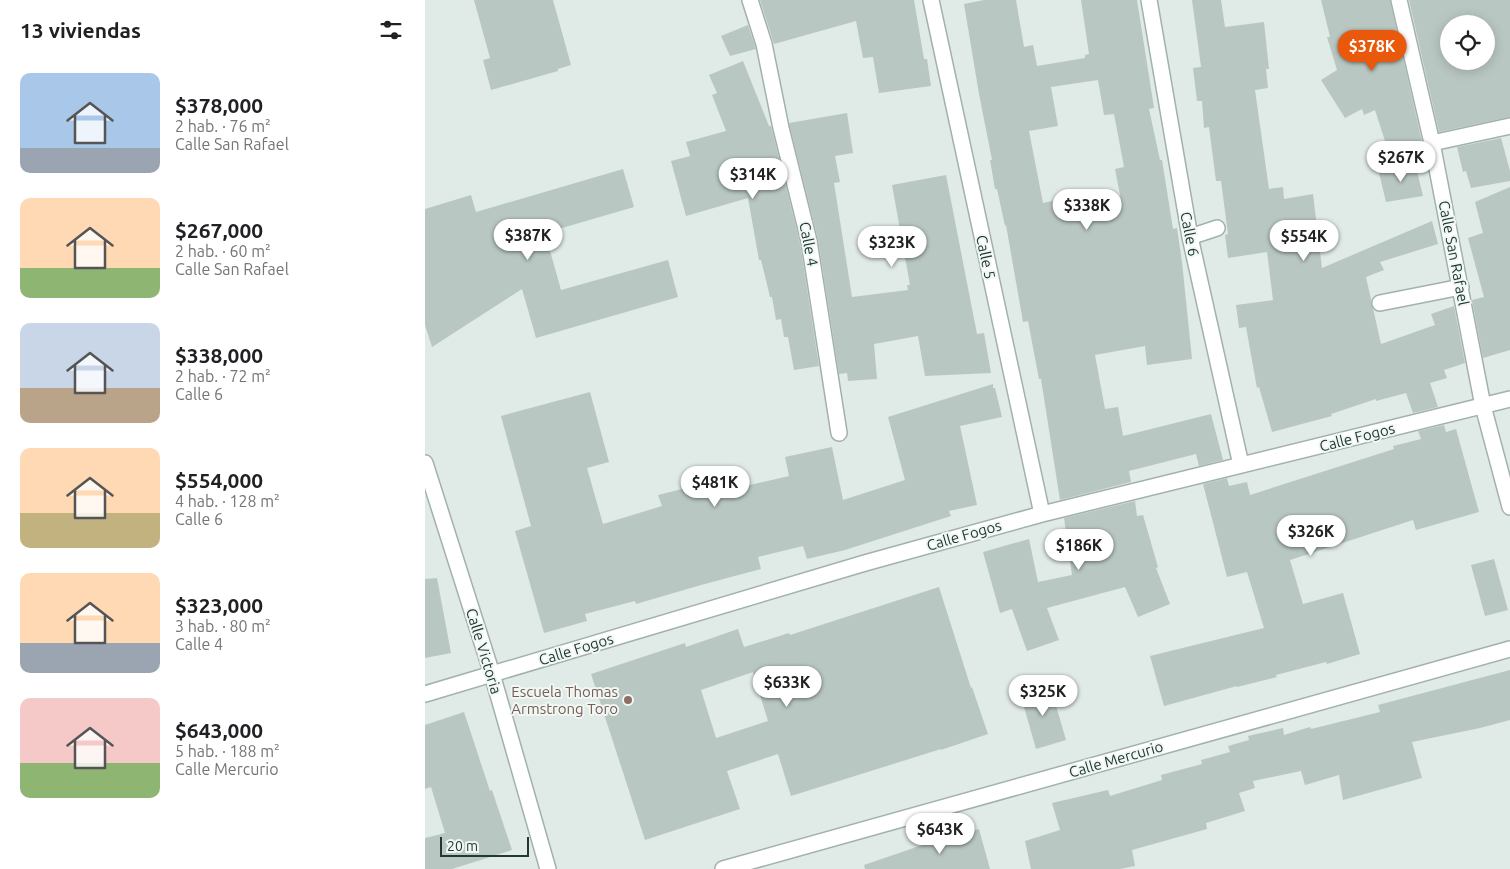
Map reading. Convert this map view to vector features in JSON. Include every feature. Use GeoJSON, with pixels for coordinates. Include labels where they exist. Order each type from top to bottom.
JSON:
{"type":"FeatureCollection","features":[{"type":"Feature","properties":{"kind":"street","name":"Calle 4"},"geometry":{"type":"LineString","coordinates":[[750,0],[764,44],[781,128],[809,241],[839,433]]}},
{"type":"Feature","properties":{"kind":"street","name":"Calle 5"},"geometry":{"type":"LineString","coordinates":[[931,0],[1042,514]]}},
{"type":"Feature","properties":{"kind":"street","name":"Calle 6"},"geometry":{"type":"LineString","coordinates":[[1149,0],[1190,237],[1241,465]]}},
{"type":"Feature","properties":{"kind":"street","name":"Calle San Rafael"},"geometry":{"type":"LineString","coordinates":[[1399,0],[1432,143],[1483,406],[1510,506]]}},
{"type":"Feature","properties":{"kind":"street"},"geometry":{"type":"LineString","coordinates":[[1432,143],[1510,126]]}},
{"type":"Feature","properties":{"kind":"street"},"geometry":{"type":"LineString","coordinates":[[1190,237],[1217,228]]}},
{"type":"Feature","properties":{"kind":"street"},"geometry":{"type":"LineString","coordinates":[[1380,303],[1461,287]]}},
{"type":"Feature","properties":{"kind":"street","name":"Calle Fogos"},"geometry":{"type":"LineString","coordinates":[[425,694],[865,563],[1042,514],[1510,399]]}},
{"type":"Feature","properties":{"kind":"street","name":"Calle Victoria"},"geometry":{"type":"LineString","coordinates":[[425,463],[492,674],[548,869]]}},
{"type":"Feature","properties":{"kind":"street","name":"Calle Mercurio"},"geometry":{"type":"LineString","coordinates":[[723,869],[1510,649]]}},
{"type":"Feature","properties":{"kind":"building"},"geometry":{"type":"Polygon","coordinates":[[[474,0],[553,0],[571,65],[558,69],[558,71],[491,90],[483,60],[490,58],[474,0]]]}},
{"type":"Feature","properties":{"kind":"building"},"geometry":{"type":"Polygon","coordinates":[[[760,0],[914,0],[924,59],[927,59],[931,86],[879,93],[873,57],[863,58],[856,21],[774,44],[760,0]]]}},
{"type":"Feature","properties":{"kind":"building"},"geometry":{"type":"Polygon","coordinates":[[[984,0],[1016,0],[1024,47],[1033,45],[1037,66],[1085,58],[1085,55],[1089,54],[1081,0],[1137,0],[1154,108],[1149,109],[1160,160],[1162,160],[1173,229],[1177,228],[1192,359],[1147,365],[1145,346],[1095,355],[1105,409],[1118,407],[1123,436],[1211,414],[1223,460],[1199,466],[1196,454],[1129,471],[1131,482],[1060,500],[1041,379],[1039,379],[1028,321],[1023,322],[1006,225],[997,189],[995,189],[990,160],[992,160],[964,4],[984,0]],[[1098,80],[1051,87],[1058,126],[1029,131],[1043,203],[1057,200],[1059,212],[1121,200],[1115,169],[1124,167],[1114,114],[1104,115],[1098,80]]]}},
{"type":"Feature","properties":{"kind":"building"},"geometry":{"type":"Polygon","coordinates":[[[1192,0],[1221,0],[1225,27],[1264,22],[1269,69],[1266,69],[1268,88],[1255,90],[1269,189],[1283,187],[1284,199],[1313,194],[1322,268],[1432,221],[1438,244],[1380,262],[1384,270],[1366,277],[1381,344],[1435,325],[1431,314],[1454,306],[1465,363],[1444,370],[1447,378],[1430,383],[1438,407],[1413,413],[1406,393],[1376,401],[1376,399],[1331,414],[1332,416],[1272,432],[1259,387],[1257,388],[1246,327],[1239,328],[1236,305],[1273,300],[1267,252],[1228,258],[1225,235],[1228,234],[1221,181],[1216,181],[1209,127],[1204,128],[1202,101],[1197,101],[1193,68],[1201,67],[1192,0]]]}},
{"type":"Feature","properties":{"kind":"building"},"geometry":{"type":"Polygon","coordinates":[[[1321,0],[1390,0],[1425,155],[1393,166],[1375,110],[1364,115],[1362,109],[1345,118],[1321,80],[1337,70],[1327,37],[1330,37],[1321,0]]]}},
{"type":"Feature","properties":{"kind":"building"},"geometry":{"type":"Polygon","coordinates":[[[1409,0],[1510,0],[1510,117],[1439,132],[1409,0]]]}},
{"type":"Feature","properties":{"kind":"building"},"geometry":{"type":"Polygon","coordinates":[[[748,25],[756,49],[730,56],[721,36],[748,25]]]}},
{"type":"Feature","properties":{"kind":"building"},"geometry":{"type":"Polygon","coordinates":[[[743,61],[769,126],[771,126],[800,243],[819,366],[794,370],[788,337],[784,337],[781,319],[776,320],[772,297],[770,297],[761,260],[759,260],[748,198],[686,216],[671,161],[690,156],[686,142],[726,131],[712,95],[717,93],[709,75],[743,61]]]}},
{"type":"Feature","properties":{"kind":"building"},"geometry":{"type":"Polygon","coordinates":[[[847,113],[853,153],[835,156],[840,182],[834,183],[852,297],[908,290],[907,285],[910,285],[892,185],[946,175],[977,334],[984,333],[991,373],[925,376],[918,336],[874,344],[877,379],[848,381],[847,373],[839,374],[818,239],[789,123],[847,113]]]}},
{"type":"Feature","properties":{"kind":"building"},"geometry":{"type":"Polygon","coordinates":[[[1501,138],[1510,171],[1510,181],[1471,188],[1466,171],[1463,172],[1457,147],[1501,138]]]}},
{"type":"Feature","properties":{"kind":"building"},"geometry":{"type":"Polygon","coordinates":[[[1415,163],[1423,196],[1386,202],[1379,173],[1415,163]]]}},
{"type":"Feature","properties":{"kind":"building"},"geometry":{"type":"Polygon","coordinates":[[[623,169],[634,207],[545,233],[561,290],[668,260],[678,297],[536,338],[522,289],[432,347],[425,325],[425,209],[471,195],[476,212],[623,169]]]}},
{"type":"Feature","properties":{"kind":"building"},"geometry":{"type":"Polygon","coordinates":[[[1510,187],[1510,350],[1483,358],[1472,300],[1484,297],[1468,238],[1483,233],[1475,202],[1510,187]]]}},
{"type":"Feature","properties":{"kind":"building"},"geometry":{"type":"Polygon","coordinates":[[[993,384],[1002,417],[960,426],[977,505],[949,511],[951,516],[845,550],[807,559],[803,546],[758,557],[761,569],[636,604],[635,601],[585,614],[587,621],[544,633],[515,531],[531,526],[501,416],[590,392],[609,462],[587,468],[603,524],[662,506],[658,495],[738,475],[741,487],[789,476],[785,457],[832,447],[843,500],[905,480],[888,417],[993,384]]]}},
{"type":"Feature","properties":{"kind":"building"},"geometry":{"type":"Polygon","coordinates":[[[1444,425],[1446,432],[1456,429],[1479,512],[1416,530],[1413,520],[1290,560],[1303,604],[1343,593],[1360,654],[1164,706],[1150,656],[1264,628],[1247,572],[1227,577],[1203,484],[1227,478],[1229,486],[1247,482],[1250,495],[1394,449],[1393,446],[1421,439],[1418,431],[1444,425]]]}},
{"type":"Feature","properties":{"kind":"building"},"geometry":{"type":"Polygon","coordinates":[[[1135,501],[1137,516],[1143,515],[1158,567],[1156,568],[1170,604],[1138,617],[1125,587],[1047,608],[1059,640],[1027,651],[1012,609],[1000,613],[983,552],[1029,539],[1038,582],[1072,575],[1064,518],[1135,501]]]}},
{"type":"Feature","properties":{"kind":"building"},"geometry":{"type":"Polygon","coordinates":[[[1494,559],[1508,610],[1485,616],[1471,565],[1494,559]]]}},
{"type":"Feature","properties":{"kind":"building"},"geometry":{"type":"Polygon","coordinates":[[[437,578],[451,653],[425,658],[425,579],[437,578]]]}},
{"type":"Feature","properties":{"kind":"building"},"geometry":{"type":"Polygon","coordinates":[[[939,587],[971,688],[988,734],[791,796],[778,754],[727,771],[740,809],[645,840],[591,674],[685,643],[686,647],[738,629],[744,647],[789,633],[790,635],[939,587]],[[753,672],[701,690],[716,738],[768,721],[753,672]]]}},
{"type":"Feature","properties":{"kind":"building"},"geometry":{"type":"Polygon","coordinates":[[[1510,670],[1510,720],[1412,742],[1422,778],[1343,800],[1339,775],[1305,785],[1301,771],[1253,781],[1255,788],[1239,793],[1245,811],[1206,823],[1207,829],[1132,850],[1135,866],[1120,869],[1031,869],[1025,841],[1060,830],[1052,803],[1108,790],[1110,796],[1162,780],[1161,775],[1202,764],[1201,760],[1230,752],[1228,746],[1249,740],[1248,736],[1283,728],[1284,735],[1310,727],[1311,729],[1380,712],[1378,705],[1510,670]]]}},
{"type":"Feature","properties":{"kind":"building"},"geometry":{"type":"Polygon","coordinates":[[[1050,685],[1066,740],[1036,749],[1020,693],[1050,685]]]}},
{"type":"Feature","properties":{"kind":"building"},"geometry":{"type":"Polygon","coordinates":[[[464,712],[512,850],[452,869],[425,869],[425,838],[445,833],[431,787],[425,789],[425,725],[464,712]]]}},
{"type":"Feature","properties":{"kind":"building"},"geometry":{"type":"Polygon","coordinates":[[[979,829],[990,869],[865,869],[864,865],[937,840],[937,842],[979,829]]]}},
{"type":"Feature","properties":{"kind":"place","name":"Escuela Thomas Armstrong Toro"},"geometry":{"type":"Point","coordinates":[628,700]}}]}
